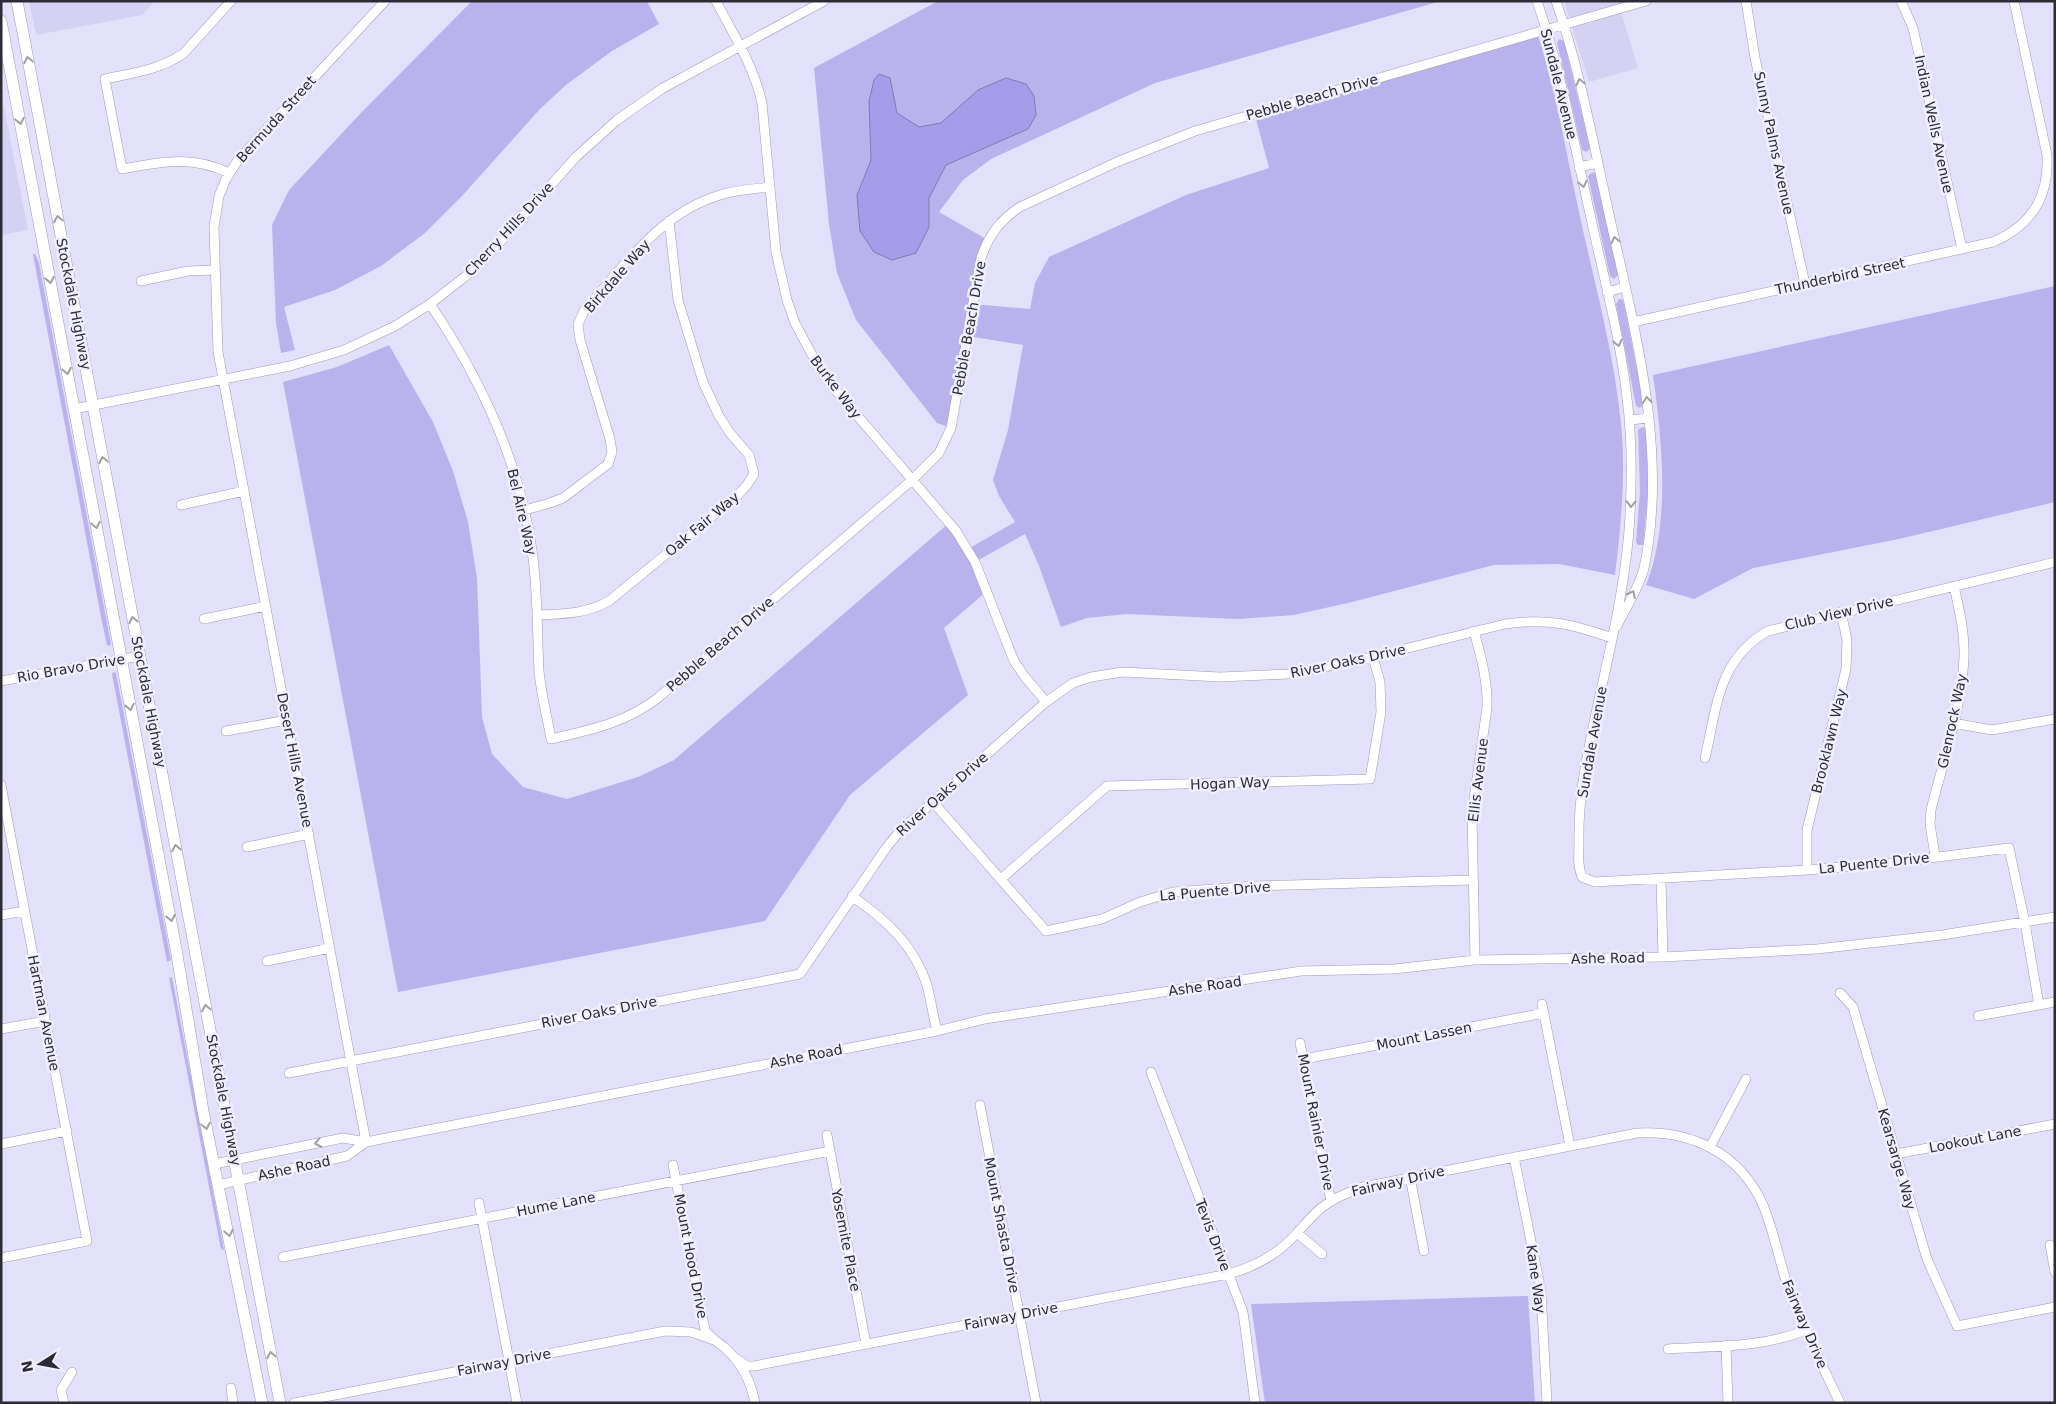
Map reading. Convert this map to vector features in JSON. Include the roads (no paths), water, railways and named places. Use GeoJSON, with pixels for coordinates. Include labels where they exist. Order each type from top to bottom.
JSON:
{"type":"FeatureCollection","features":[{"type":"Feature","properties":{"kind":"main road","name":"Stockdale Highway"},"geometry":{"type":"LineString","coordinates":[[17,1],[280,1403]]}},
{"type":"Feature","properties":{"kind":"main road","name":"Stockdale Highway"},"geometry":{"type":"LineString","coordinates":[[1,21],[175,940],[195,1064],[262,1403]]}},
{"type":"Feature","properties":{"kind":"street"},"geometry":{"type":"LineString","coordinates":[[229,173],[217,167],[188,160],[162,162],[122,169],[105,79],[152,70],[175,59],[184,52],[231,1]]}},
{"type":"Feature","properties":{"kind":"street","name":"Bermuda Street"},"geometry":{"type":"LineString","coordinates":[[223,379],[218,352],[214,227],[219,196],[229,173],[246,150],[385,1]]}},
{"type":"Feature","properties":{"kind":"street","name":"Burke Way"},"geometry":{"type":"LineString","coordinates":[[716,1],[753,71],[762,103],[780,276],[795,322],[805,345],[832,386],[956,531],[968,549],[987,591],[1014,661],[1046,702]]}},
{"type":"Feature","properties":{"kind":"street","name":"Cherry Hills Drive"},"geometry":{"type":"LineString","coordinates":[[74,408],[290,366],[344,350],[395,326],[430,304],[471,272],[576,157],[617,120],[663,88],[824,1]]}},
{"type":"Feature","properties":{"kind":"street","name":"Sundale Avenue"},"geometry":{"type":"LineString","coordinates":[[1537,1],[1563,91],[1623,367],[1630,420],[1632,476],[1630,517],[1626,555],[1612,638],[1584,768],[1578,824],[1579,868],[1582,877]]}},
{"type":"Feature","properties":{"kind":"street","name":"Sundale Avenue"},"geometry":{"type":"LineString","coordinates":[[1556,1],[1576,66],[1598,163],[1642,369],[1649,418],[1652,478],[1650,519],[1644,570],[1612,638]]}},
{"type":"Feature","properties":{"kind":"street","name":"Pebble Beach Drive"},"geometry":{"type":"LineString","coordinates":[[551,738],[601,728],[618,722],[650,704],[931,463],[946,441],[951,428],[981,258],[992,234],[1010,214],[1020,207],[1117,162],[1195,131],[1646,1]]}},
{"type":"Feature","properties":{"kind":"street","name":"Sunny Palms Avenue"},"geometry":{"type":"LineString","coordinates":[[1746,1],[1755,58],[1805,284]]}},
{"type":"Feature","properties":{"kind":"street","name":"Indian Wells Avenue"},"geometry":{"type":"LineString","coordinates":[[1901,1],[1913,28],[1962,249]]}},
{"type":"Feature","properties":{"kind":"street","name":"Thunderbird Street"},"geometry":{"type":"LineString","coordinates":[[1632,322],[1993,242],[2018,228],[2036,209],[2046,183],[2047,155],[2014,1]]}},
{"type":"Feature","properties":{"kind":"street"},"geometry":{"type":"LineString","coordinates":[[1579,167],[1598,163]]}},
{"type":"Feature","properties":{"kind":"street","name":"Birkdale Way"},"geometry":{"type":"LineString","coordinates":[[524,510],[563,498],[608,464],[612,452],[610,439],[580,340],[578,324],[584,311],[649,238],[669,221],[686,210],[721,195],[770,187]]}},
{"type":"Feature","properties":{"kind":"street","name":"Oak Fair Way"},"geometry":{"type":"LineString","coordinates":[[538,615],[588,611],[609,601],[736,496],[747,485],[754,474],[749,455],[730,433],[719,416],[704,382],[678,300],[669,221]]}},
{"type":"Feature","properties":{"kind":"street"},"geometry":{"type":"LineString","coordinates":[[141,281],[188,271],[215,270]]}},
{"type":"Feature","properties":{"kind":"street"},"geometry":{"type":"LineString","coordinates":[[1606,292],[1625,287]]}},
{"type":"Feature","properties":{"kind":"street","name":"Bel Aire Way"},"geometry":{"type":"LineString","coordinates":[[430,304],[471,369],[488,402],[503,437],[524,510],[532,549],[538,615],[539,672],[551,738]]}},
{"type":"Feature","properties":{"kind":"street","name":"Desert Hills Avenue"},"geometry":{"type":"LineString","coordinates":[[223,379],[366,1142]]}},
{"type":"Feature","properties":{"kind":"street"},"geometry":{"type":"LineString","coordinates":[[1630,420],[1649,418]]}},
{"type":"Feature","properties":{"kind":"street"},"geometry":{"type":"LineString","coordinates":[[181,504],[244,492]]}},
{"type":"Feature","properties":{"kind":"street","name":"Club View Drive"},"geometry":{"type":"LineString","coordinates":[[1705,758],[1724,680],[1736,656],[1746,646],[1768,631],[2055,562]]}},
{"type":"Feature","properties":{"kind":"street","name":"Glenrock Way"},"geometry":{"type":"LineString","coordinates":[[1935,856],[1930,824],[1931,810],[1953,722],[1962,678],[1964,656],[1961,616],[1954,586]]}},
{"type":"Feature","properties":{"kind":"street"},"geometry":{"type":"LineString","coordinates":[[204,619],[266,606]]}},
{"type":"Feature","properties":{"kind":"street","name":"Brooklawn Way"},"geometry":{"type":"LineString","coordinates":[[1807,870],[1807,830],[1846,669],[1847,640],[1841,612]]}},
{"type":"Feature","properties":{"kind":"street","name":"River Oaks Drive"},"geometry":{"type":"LineString","coordinates":[[289,1073],[800,974],[852,896],[900,831],[1046,702],[1073,684],[1091,676],[1134,672],[1220,677],[1254,676],[1322,669],[1505,624],[1544,621],[1578,626],[1612,638]]}},
{"type":"Feature","properties":{"kind":"street","name":"Ellis Avenue"},"geometry":{"type":"LineString","coordinates":[[1474,631],[1488,694],[1488,708],[1472,813],[1475,960]]}},
{"type":"Feature","properties":{"kind":"street","name":"Rio Bravo Drive"},"geometry":{"type":"LineString","coordinates":[[1,681],[140,656]]}},
{"type":"Feature","properties":{"kind":"street","name":"Hogan Way"},"geometry":{"type":"LineString","coordinates":[[1001,879],[1107,786],[1370,779],[1381,705],[1380,682],[1373,657]]}},
{"type":"Feature","properties":{"kind":"street"},"geometry":{"type":"LineString","coordinates":[[1953,722],[1992,730],[2055,719]]}},
{"type":"Feature","properties":{"kind":"street"},"geometry":{"type":"LineString","coordinates":[[226,731],[287,720]]}},
{"type":"Feature","properties":{"kind":"street","name":"Hartman Avenue"},"geometry":{"type":"LineString","coordinates":[[1,785],[87,1242],[1,1258]]}},
{"type":"Feature","properties":{"kind":"street","name":"La Puente Drive"},"geometry":{"type":"LineString","coordinates":[[932,801],[1046,930],[1102,919],[1140,902],[1173,892],[1255,886],[1473,880]]}},
{"type":"Feature","properties":{"kind":"street"},"geometry":{"type":"LineString","coordinates":[[247,847],[309,834]]}},
{"type":"Feature","properties":{"kind":"street","name":"La Puente Drive"},"geometry":{"type":"LineString","coordinates":[[1582,877],[1595,882],[1661,880],[1891,863],[2009,848],[2025,923],[2039,1005]]}},
{"type":"Feature","properties":{"kind":"street"},"geometry":{"type":"LineString","coordinates":[[1661,880],[1663,957]]}},
{"type":"Feature","properties":{"kind":"street"},"geometry":{"type":"LineString","coordinates":[[852,896],[891,926],[913,954],[927,986],[937,1031]]}},
{"type":"Feature","properties":{"kind":"street"},"geometry":{"type":"LineString","coordinates":[[1,915],[25,911]]}},
{"type":"Feature","properties":{"kind":"street","name":"Ashe Road"},"geometry":{"type":"LineString","coordinates":[[214,1164],[343,1138],[366,1142],[937,1031],[985,1019],[1301,972],[1394,968],[1475,960],[1663,957],[1817,949],[1909,939],[2055,917]]}},
{"type":"Feature","properties":{"kind":"street"},"geometry":{"type":"LineString","coordinates":[[267,962],[330,948]]}},
{"type":"Feature","properties":{"kind":"street","name":"Kearsarge Way"},"geometry":{"type":"LineString","coordinates":[[1840,993],[1852,1007],[1927,1259],[1957,1326],[2055,1308]]}},
{"type":"Feature","properties":{"kind":"street"},"geometry":{"type":"LineString","coordinates":[[1978,1016],[2055,1002]]}},
{"type":"Feature","properties":{"kind":"street","name":"Mount Lassen"},"geometry":{"type":"LineString","coordinates":[[1304,1059],[1543,1008],[1570,1146]]}},
{"type":"Feature","properties":{"kind":"street"},"geometry":{"type":"LineString","coordinates":[[1,1029],[46,1021]]}},
{"type":"Feature","properties":{"kind":"street","name":"Mount Rainier Drive"},"geometry":{"type":"LineString","coordinates":[[1300,1043],[1331,1201]]}},
{"type":"Feature","properties":{"kind":"street","name":"Tevis Drive"},"geometry":{"type":"LineString","coordinates":[[1151,1072],[1243,1312],[1255,1403]]}},
{"type":"Feature","properties":{"kind":"street"},"geometry":{"type":"LineString","coordinates":[[1710,1147],[1746,1079]]}},
{"type":"Feature","properties":{"kind":"street","name":"Mount Shasta Drive"},"geometry":{"type":"LineString","coordinates":[[980,1105],[1036,1403]]}},
{"type":"Feature","properties":{"kind":"street","name":"Lookout Lane"},"geometry":{"type":"LineString","coordinates":[[1896,1154],[2055,1124]]}},
{"type":"Feature","properties":{"kind":"street"},"geometry":{"type":"LineString","coordinates":[[1,1144],[67,1131]]}},
{"type":"Feature","properties":{"kind":"street","name":"Fairway Drive"},"geometry":{"type":"LineString","coordinates":[[737,1359],[748,1366],[754,1366],[1228,1274],[1243,1270],[1270,1257],[1331,1201],[1363,1187],[1636,1133],[1653,1132],[1684,1137],[1710,1147],[1735,1165],[1756,1192],[1768,1219],[1790,1294],[1840,1403]]}},
{"type":"Feature","properties":{"kind":"street","name":"Yosemite Place"},"geometry":{"type":"LineString","coordinates":[[827,1135],[866,1344]]}},
{"type":"Feature","properties":{"kind":"street","name":"Ashe Road"},"geometry":{"type":"LineString","coordinates":[[218,1185],[347,1156],[366,1142]]}},
{"type":"Feature","properties":{"kind":"street","name":"Hume Lane"},"geometry":{"type":"LineString","coordinates":[[283,1258],[830,1151]]}},
{"type":"Feature","properties":{"kind":"street","name":"Kane Way"},"geometry":{"type":"LineString","coordinates":[[1514,1157],[1540,1291],[1547,1403]]}},
{"type":"Feature","properties":{"kind":"street","name":"Mount Hood Drive"},"geometry":{"type":"LineString","coordinates":[[673,1165],[705,1330],[737,1359],[750,1382],[755,1403]]}},
{"type":"Feature","properties":{"kind":"street"},"geometry":{"type":"LineString","coordinates":[[1410,1177],[1424,1251]]}},
{"type":"Feature","properties":{"kind":"street"},"geometry":{"type":"LineString","coordinates":[[479,1202],[517,1403]]}},
{"type":"Feature","properties":{"kind":"street"},"geometry":{"type":"LineString","coordinates":[[1297,1233],[1322,1254]]}},
{"type":"Feature","properties":{"kind":"street"},"geometry":{"type":"LineString","coordinates":[[2050,1245],[2055,1272]]}},
{"type":"Feature","properties":{"kind":"street","name":"Fairway Drive"},"geometry":{"type":"LineString","coordinates":[[294,1403],[664,1330],[691,1332],[714,1340]]}},
{"type":"Feature","properties":{"kind":"street"},"geometry":{"type":"LineString","coordinates":[[1668,1349],[1774,1341],[1806,1330]]}},
{"type":"Feature","properties":{"kind":"street"},"geometry":{"type":"LineString","coordinates":[[1726,1345],[1728,1403]]}},
{"type":"Feature","properties":{"kind":"street"},"geometry":{"type":"LineString","coordinates":[[64,1403],[61,1390],[72,1372]]}},
{"type":"Feature","properties":{"kind":"street"},"geometry":{"type":"LineString","coordinates":[[231,1388],[233,1403]]}}]}
